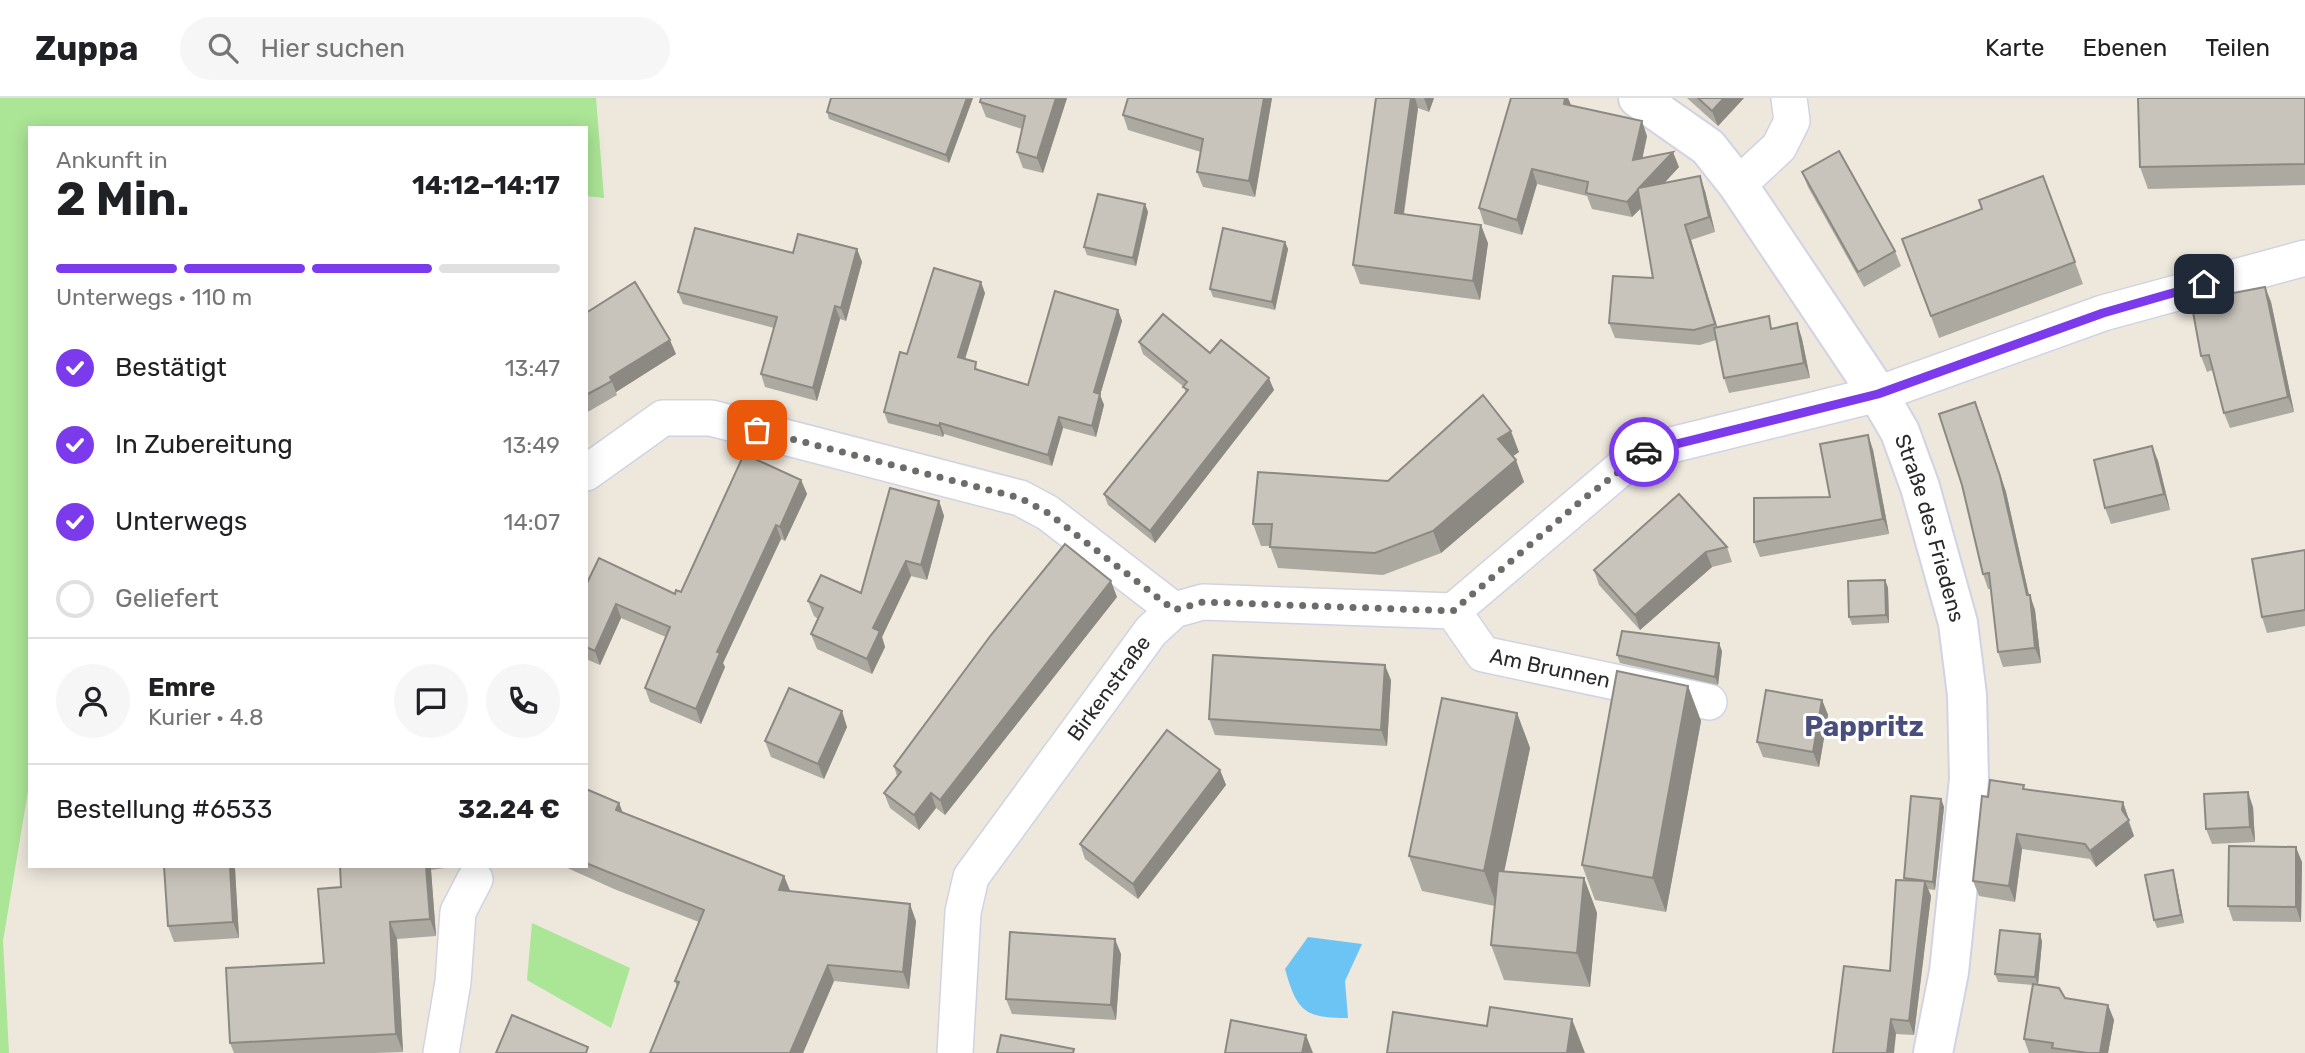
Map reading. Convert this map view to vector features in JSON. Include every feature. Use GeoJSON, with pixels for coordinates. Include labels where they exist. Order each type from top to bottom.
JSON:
{"type":"FeatureCollection","features":[{"type":"Feature","properties":{"kind":"street","name":"Straße des Friedens"},"geometry":{"type":"LineString","coordinates":[[1638,98],[1708,147],[1738,185],[1878,394],[1900,432],[1937,542],[1958,624],[1967,695],[1969,779],[1948,972],[1933,1053]]}},
{"type":"Feature","properties":{"kind":"street"},"geometry":{"type":"LineString","coordinates":[[1738,185],[1779,147],[1792,121],[1789,98]]}},
{"type":"Feature","properties":{"kind":"street"},"geometry":{"type":"LineString","coordinates":[[588,472],[663,418],[711,418],[1020,498],[1048,513],[1174,610],[1203,602],[1453,611],[1639,453],[1878,394],[2103,313],[2305,258]]}},
{"type":"Feature","properties":{"kind":"street","name":"Birkenstraße"},"geometry":{"type":"LineString","coordinates":[[955,1053],[963,912],[971,877],[1151,631],[1174,610]]}},
{"type":"Feature","properties":{"kind":"street","name":"Am Brunnen"},"geometry":{"type":"LineString","coordinates":[[1453,611],[1483,654],[1709,702]]}},
{"type":"Feature","properties":{"kind":"street"},"geometry":{"type":"LineString","coordinates":[[442,1053],[453,982],[458,912],[475,879]]}},
{"type":"Feature","properties":{"kind":"green space"},"geometry":{"type":"Polygon","coordinates":[[[0,98],[596,98],[604,198],[588,196],[588,126],[28,126],[28,791],[3,941],[9,1053],[0,1053],[0,98]]]}},
{"type":"Feature","properties":{"kind":"green space"},"geometry":{"type":"Polygon","coordinates":[[[532,923],[630,968],[611,1028],[527,980],[532,923]]]}},
{"type":"Feature","properties":{"kind":"water"},"geometry":{"type":"Polygon","coordinates":[[[1308,937],[1362,944],[1345,981],[1348,1018],[1312,1014],[1304,1009],[1294,994],[1285,969],[1308,937]]]}},
{"type":"Feature","properties":{"kind":"building"},"geometry":{"type":"Polygon","coordinates":[[[831,98],[967,98],[946,155],[827,112],[831,98]]]}},
{"type":"Feature","properties":{"kind":"building"},"geometry":{"type":"Polygon","coordinates":[[[981,98],[1056,98],[1037,158],[1017,152],[1025,116],[980,102],[981,98]]]}},
{"type":"Feature","properties":{"kind":"building"},"geometry":{"type":"Polygon","coordinates":[[[1128,98],[1264,98],[1249,181],[1197,172],[1203,139],[1123,115],[1128,98]]]}},
{"type":"Feature","properties":{"kind":"building"},"geometry":{"type":"Polygon","coordinates":[[[1376,98],[1411,98],[1395,213],[1481,225],[1473,281],[1353,265],[1376,98]]]}},
{"type":"Feature","properties":{"kind":"building"},"geometry":{"type":"Polygon","coordinates":[[[1511,98],[1565,98],[1564,104],[1642,121],[1633,160],[1673,152],[1639,188],[1700,176],[1709,217],[1685,225],[1715,324],[1694,330],[1609,323],[1613,276],[1653,278],[1638,190],[1627,202],[1586,193],[1588,182],[1532,169],[1517,220],[1479,208],[1511,98]]]}},
{"type":"Feature","properties":{"kind":"building"},"geometry":{"type":"Polygon","coordinates":[[[1698,98],[1724,98],[1712,111],[1698,98]]]}},
{"type":"Feature","properties":{"kind":"building"},"geometry":{"type":"Polygon","coordinates":[[[2138,98],[2305,98],[2305,164],[2140,167],[2138,98]]]}},
{"type":"Feature","properties":{"kind":"building"},"geometry":{"type":"Polygon","coordinates":[[[1839,151],[1895,251],[1858,272],[1802,172],[1839,151]]]}},
{"type":"Feature","properties":{"kind":"building"},"geometry":{"type":"Polygon","coordinates":[[[2043,176],[2075,262],[1931,316],[1902,239],[1982,209],[1979,200],[2043,176]]]}},
{"type":"Feature","properties":{"kind":"building"},"geometry":{"type":"Polygon","coordinates":[[[1098,194],[1145,204],[1133,258],[1084,247],[1098,194]]]}},
{"type":"Feature","properties":{"kind":"building"},"geometry":{"type":"Polygon","coordinates":[[[695,228],[793,253],[798,234],[857,249],[841,308],[835,306],[813,388],[761,374],[777,317],[678,292],[695,228]]]}},
{"type":"Feature","properties":{"kind":"building"},"geometry":{"type":"Polygon","coordinates":[[[1223,228],[1285,242],[1272,302],[1210,289],[1223,228]]]}},
{"type":"Feature","properties":{"kind":"building"},"geometry":{"type":"Polygon","coordinates":[[[934,268],[981,282],[958,357],[976,362],[975,369],[1028,385],[1055,291],[1118,310],[1094,392],[1100,394],[1092,426],[1059,417],[1048,455],[940,423],[939,426],[884,412],[900,352],[907,354],[934,268]]]}},
{"type":"Feature","properties":{"kind":"building"},"geometry":{"type":"Polygon","coordinates":[[[635,282],[670,340],[610,377],[612,381],[588,394],[588,312],[635,282]]]}},
{"type":"Feature","properties":{"kind":"building"},"geometry":{"type":"Polygon","coordinates":[[[2265,287],[2288,397],[2224,413],[2209,355],[2201,356],[2191,301],[2265,287]]]}},
{"type":"Feature","properties":{"kind":"building"},"geometry":{"type":"Polygon","coordinates":[[[1163,314],[1210,353],[1221,340],[1269,378],[1150,531],[1104,494],[1188,390],[1183,387],[1187,382],[1139,342],[1163,314]]]}},
{"type":"Feature","properties":{"kind":"building"},"geometry":{"type":"Polygon","coordinates":[[[1769,316],[1771,329],[1797,323],[1804,363],[1724,378],[1714,328],[1769,316]]]}},
{"type":"Feature","properties":{"kind":"building"},"geometry":{"type":"Polygon","coordinates":[[[1483,395],[1511,431],[1498,439],[1516,460],[1433,531],[1375,553],[1270,547],[1272,524],[1253,524],[1258,472],[1388,481],[1483,395]]]}},
{"type":"Feature","properties":{"kind":"building"},"geometry":{"type":"Polygon","coordinates":[[[1975,402],[2000,476],[2027,595],[2030,595],[2035,648],[1998,652],[1989,573],[1983,574],[1962,485],[1939,414],[1975,402]]]}},
{"type":"Feature","properties":{"kind":"building"},"geometry":{"type":"Polygon","coordinates":[[[1868,435],[1883,519],[1754,542],[1754,498],[1830,497],[1820,444],[1868,435]]]}},
{"type":"Feature","properties":{"kind":"building"},"geometry":{"type":"Polygon","coordinates":[[[2152,446],[2164,494],[2105,508],[2094,460],[2152,446]]]}},
{"type":"Feature","properties":{"kind":"building"},"geometry":{"type":"Polygon","coordinates":[[[744,454],[801,480],[780,527],[776,525],[717,652],[720,653],[696,709],[645,688],[670,627],[616,604],[595,651],[588,648],[588,581],[599,558],[675,594],[676,590],[681,592],[744,454]]]}},
{"type":"Feature","properties":{"kind":"building"},"geometry":{"type":"Polygon","coordinates":[[[890,488],[939,501],[921,565],[906,561],[873,628],[880,631],[867,659],[811,634],[823,608],[808,601],[821,575],[861,593],[890,488]]]}},
{"type":"Feature","properties":{"kind":"building"},"geometry":{"type":"Polygon","coordinates":[[[1679,494],[1727,547],[1706,552],[1635,615],[1594,570],[1679,494]]]}},
{"type":"Feature","properties":{"kind":"building"},"geometry":{"type":"Polygon","coordinates":[[[1065,544],[1111,581],[940,800],[931,793],[914,815],[884,793],[901,772],[894,766],[991,635],[1065,544]]]}},
{"type":"Feature","properties":{"kind":"building"},"geometry":{"type":"Polygon","coordinates":[[[2305,550],[2305,610],[2262,617],[2252,559],[2305,550]]]}},
{"type":"Feature","properties":{"kind":"building"},"geometry":{"type":"Polygon","coordinates":[[[1885,580],[1886,615],[1849,617],[1848,581],[1885,580]]]}},
{"type":"Feature","properties":{"kind":"building"},"geometry":{"type":"Polygon","coordinates":[[[1622,631],[1719,643],[1715,677],[1617,655],[1622,631]]]}},
{"type":"Feature","properties":{"kind":"building"},"geometry":{"type":"Polygon","coordinates":[[[1213,655],[1385,665],[1381,730],[1209,719],[1213,655]]]}},
{"type":"Feature","properties":{"kind":"building"},"geometry":{"type":"Polygon","coordinates":[[[1617,671],[1688,686],[1653,878],[1582,865],[1617,671]]]}},
{"type":"Feature","properties":{"kind":"building"},"geometry":{"type":"Polygon","coordinates":[[[789,688],[842,711],[818,764],[765,741],[789,688]]]}},
{"type":"Feature","properties":{"kind":"building"},"geometry":{"type":"Polygon","coordinates":[[[1766,690],[1822,700],[1813,752],[1757,742],[1766,690]]]}},
{"type":"Feature","properties":{"kind":"building"},"geometry":{"type":"Polygon","coordinates":[[[1442,698],[1517,713],[1484,871],[1409,856],[1442,698]]]}},
{"type":"Feature","properties":{"kind":"building"},"geometry":{"type":"Polygon","coordinates":[[[1167,730],[1220,770],[1133,884],[1080,844],[1167,730]]]}},
{"type":"Feature","properties":{"kind":"building"},"geometry":{"type":"Polygon","coordinates":[[[1990,780],[2024,785],[2023,789],[2123,802],[2122,810],[2129,820],[2090,851],[2085,844],[2017,834],[2009,886],[1973,881],[1982,796],[1988,797],[1990,780]]]}},
{"type":"Feature","properties":{"kind":"building"},"geometry":{"type":"Polygon","coordinates":[[[588,790],[619,803],[616,810],[784,876],[779,890],[910,904],[903,972],[828,965],[790,1053],[650,1053],[704,910],[588,864],[588,790]]]}},
{"type":"Feature","properties":{"kind":"building"},"geometry":{"type":"Polygon","coordinates":[[[2248,792],[2250,827],[2206,829],[2204,794],[2248,792]]]}},
{"type":"Feature","properties":{"kind":"building"},"geometry":{"type":"Polygon","coordinates":[[[1911,796],[1941,799],[1933,882],[1904,878],[1911,796]]]}},
{"type":"Feature","properties":{"kind":"building"},"geometry":{"type":"Polygon","coordinates":[[[2229,846],[2296,847],[2296,907],[2228,906],[2229,846]]]}},
{"type":"Feature","properties":{"kind":"building"},"geometry":{"type":"Polygon","coordinates":[[[164,868],[230,868],[233,922],[168,926],[164,868]]]}},
{"type":"Feature","properties":{"kind":"building"},"geometry":{"type":"Polygon","coordinates":[[[340,868],[426,868],[430,919],[390,922],[396,1034],[230,1043],[226,968],[324,963],[318,889],[341,887],[340,868]]]}},
{"type":"Feature","properties":{"kind":"building"},"geometry":{"type":"Polygon","coordinates":[[[2173,870],[2181,915],[2154,920],[2145,875],[2173,870]]]}},
{"type":"Feature","properties":{"kind":"building"},"geometry":{"type":"Polygon","coordinates":[[[1498,871],[1584,878],[1577,953],[1491,945],[1498,871]]]}},
{"type":"Feature","properties":{"kind":"building"},"geometry":{"type":"Polygon","coordinates":[[[1896,880],[1925,881],[1909,1021],[1891,1019],[1887,1053],[1833,1053],[1844,966],[1890,971],[1896,880]]]}},
{"type":"Feature","properties":{"kind":"building"},"geometry":{"type":"Polygon","coordinates":[[[2000,930],[2040,934],[2035,977],[1995,974],[2000,930]]]}},
{"type":"Feature","properties":{"kind":"building"},"geometry":{"type":"Polygon","coordinates":[[[1010,932],[1115,939],[1111,1005],[1006,999],[1010,932]]]}},
{"type":"Feature","properties":{"kind":"building"},"geometry":{"type":"Polygon","coordinates":[[[2033,984],[2059,988],[2065,998],[2108,1005],[2100,1053],[2052,1048],[2053,1043],[2024,1039],[2033,984]]]}},
{"type":"Feature","properties":{"kind":"building"},"geometry":{"type":"Polygon","coordinates":[[[1490,1007],[1572,1019],[1567,1053],[1387,1053],[1393,1012],[1487,1026],[1490,1007]]]}},
{"type":"Feature","properties":{"kind":"building"},"geometry":{"type":"Polygon","coordinates":[[[512,1015],[588,1047],[586,1053],[496,1053],[512,1015]]]}},
{"type":"Feature","properties":{"kind":"building"},"geometry":{"type":"Polygon","coordinates":[[[1231,1020],[1306,1035],[1302,1053],[1225,1053],[1231,1020]]]}},
{"type":"Feature","properties":{"kind":"building"},"geometry":{"type":"Polygon","coordinates":[[[1001,1035],[1074,1049],[1073,1053],[997,1053],[1001,1035]]]}},
{"type":"Feature","properties":{"kind":"way so far"},"geometry":{"type":"LineString","coordinates":[[757,430],[1020,498],[1048,513],[1174,610],[1203,602],[1453,611],[1581,501],[1639,453],[1644,452]]}},
{"type":"Feature","properties":{"kind":"district","name":"Pappritz"},"geometry":{"type":"Point","coordinates":[1864,726]}},
{"type":"Feature","properties":{"kind":"route"},"geometry":{"type":"LineString","coordinates":[[1644,452],[1878,394],[2103,313],[2204,284]]}}]}
